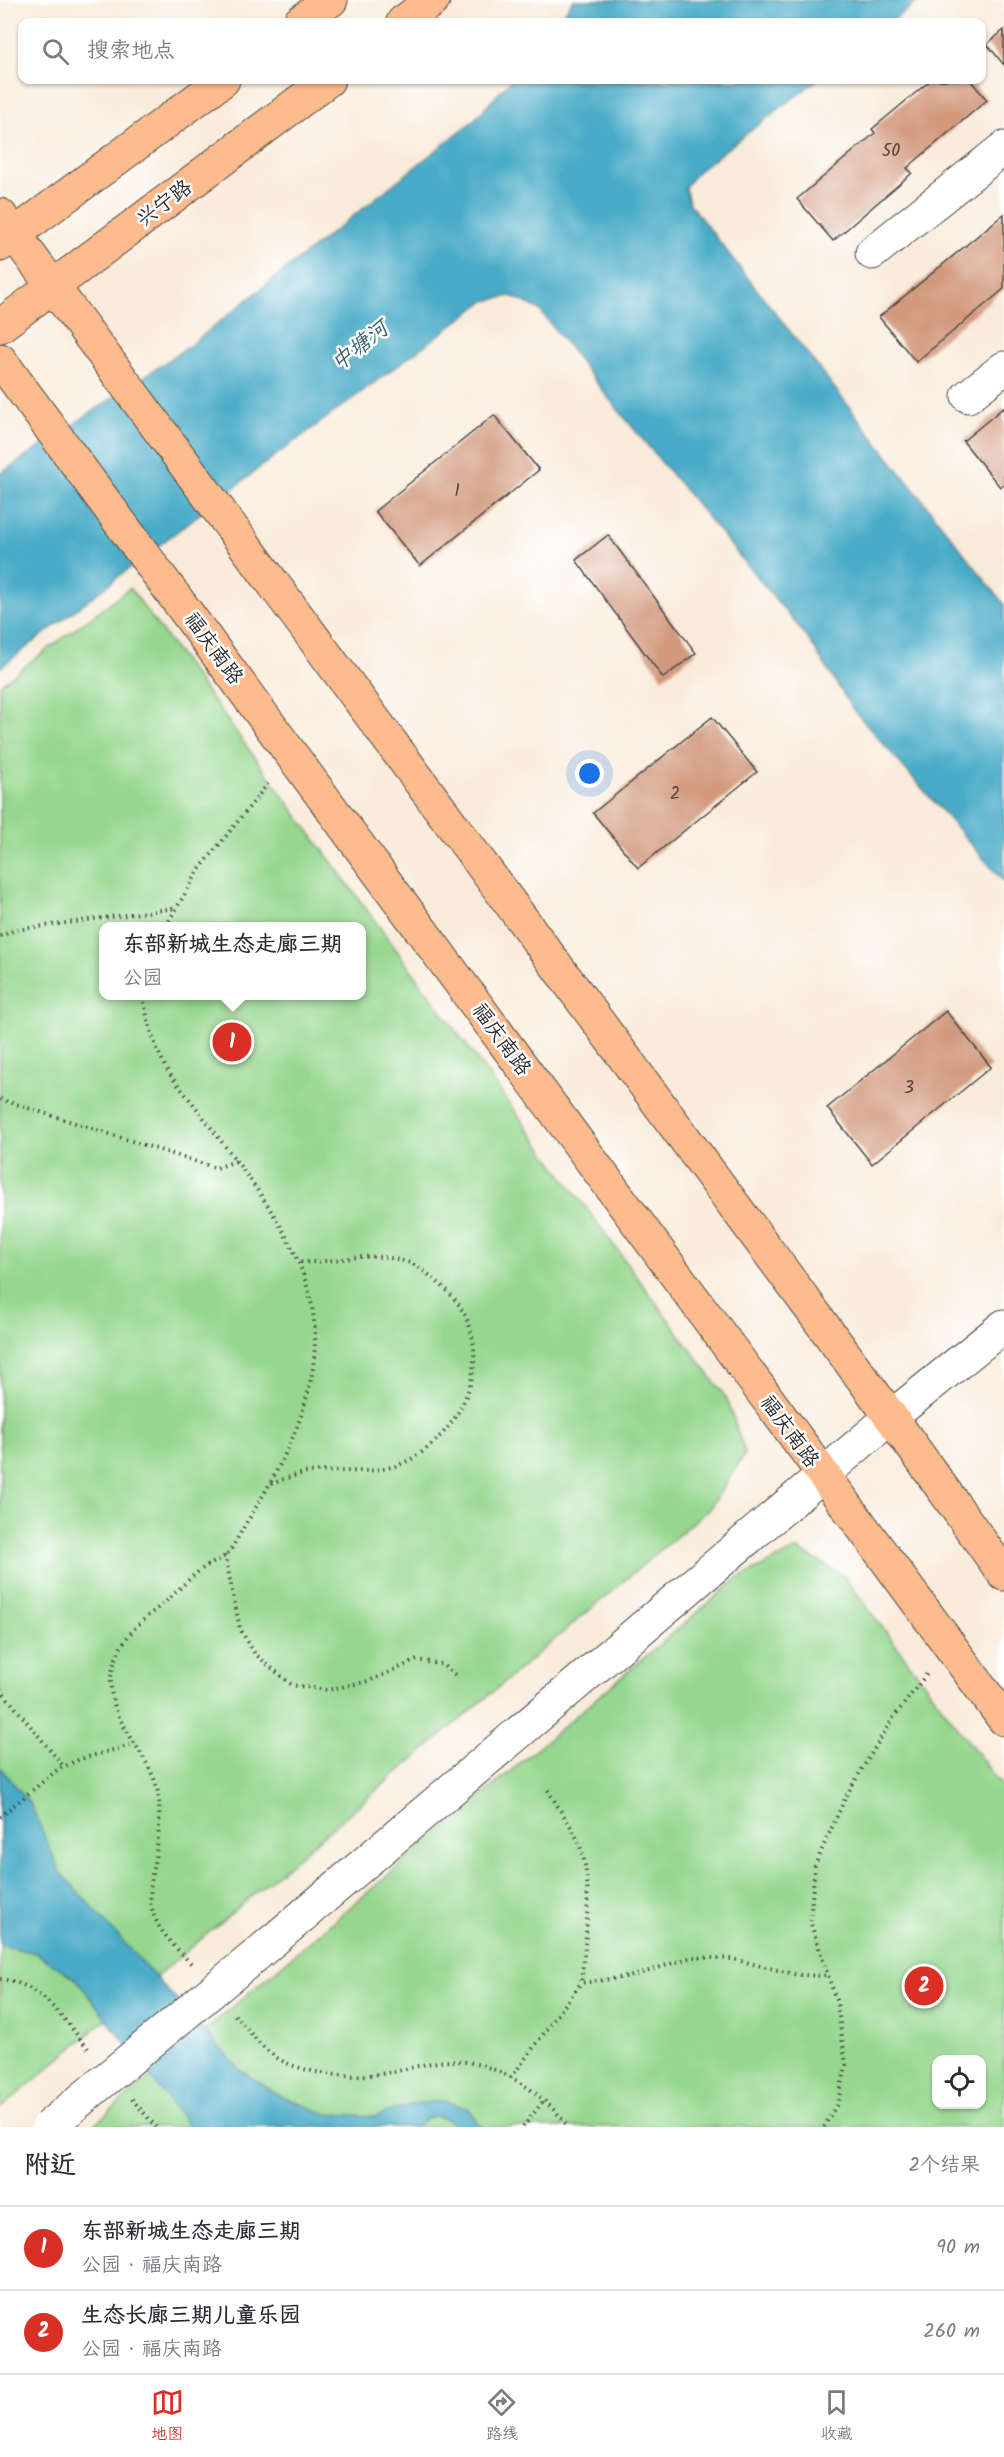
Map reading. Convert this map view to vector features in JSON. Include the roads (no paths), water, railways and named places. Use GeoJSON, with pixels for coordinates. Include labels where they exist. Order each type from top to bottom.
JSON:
{"type":"FeatureCollection","features":[{"type":"Feature","properties":{"kind":"main road"},"geometry":{"type":"LineString","coordinates":[[305,18],[330,0]]}},
{"type":"Feature","properties":{"kind":"main road"},"geometry":{"type":"LineString","coordinates":[[408,18],[433,0]]}},
{"type":"Feature","properties":{"kind":"main road"},"geometry":{"type":"LineString","coordinates":[[217,84],[5,231],[54,285],[891,1417],[1004,1574]]}},
{"type":"Feature","properties":{"kind":"main road","name":"兴宁路"},"geometry":{"type":"LineString","coordinates":[[0,326],[323,84]]}},
{"type":"Feature","properties":{"kind":"main road","name":"福庆南路"},"geometry":{"type":"LineString","coordinates":[[0,360],[1004,1719]]}},
{"type":"Feature","properties":{"kind":"street"},"geometry":{"type":"LineString","coordinates":[[872,253],[1004,148]]}},
{"type":"Feature","properties":{"kind":"street"},"geometry":{"type":"LineString","coordinates":[[968,396],[1004,368]]}},
{"type":"Feature","properties":{"kind":"street"},"geometry":{"type":"LineString","coordinates":[[48,2127],[255,1956],[824,1477],[891,1417],[1004,1326]]}},
{"type":"Feature","properties":{"kind":"water"},"geometry":{"type":"Polygon","coordinates":[[[573,0],[920,0],[896,18],[561,18],[573,0]]]}},
{"type":"Feature","properties":{"kind":"water","name":"中塘河"},"geometry":{"type":"Polygon","coordinates":[[[507,84],[812,84],[698,171],[685,187],[689,203],[1004,604],[1004,882],[852,708],[807,637],[614,405],[539,309],[511,296],[485,301],[275,456],[0,668],[0,474],[189,346],[473,121],[507,84]]]}},
{"type":"Feature","properties":{"kind":"water"},"geometry":{"type":"Polygon","coordinates":[[[0,1767],[31,1805],[60,1872],[240,2070],[280,2096],[327,2114],[376,2116],[413,2104],[445,2101],[468,2109],[481,2127],[456,2127],[448,2120],[436,2116],[427,2118],[414,2127],[189,2127],[76,1979],[36,1953],[0,1945],[0,1767]]]}},
{"type":"Feature","properties":{"kind":"place","name":"东部新城生态走廊三期"},"geometry":{"type":"Point","coordinates":[232,1042]}},
{"type":"Feature","properties":{"kind":"place","name":"生态长廊三期儿童乐园"},"geometry":{"type":"Point","coordinates":[924,1986]}}]}
